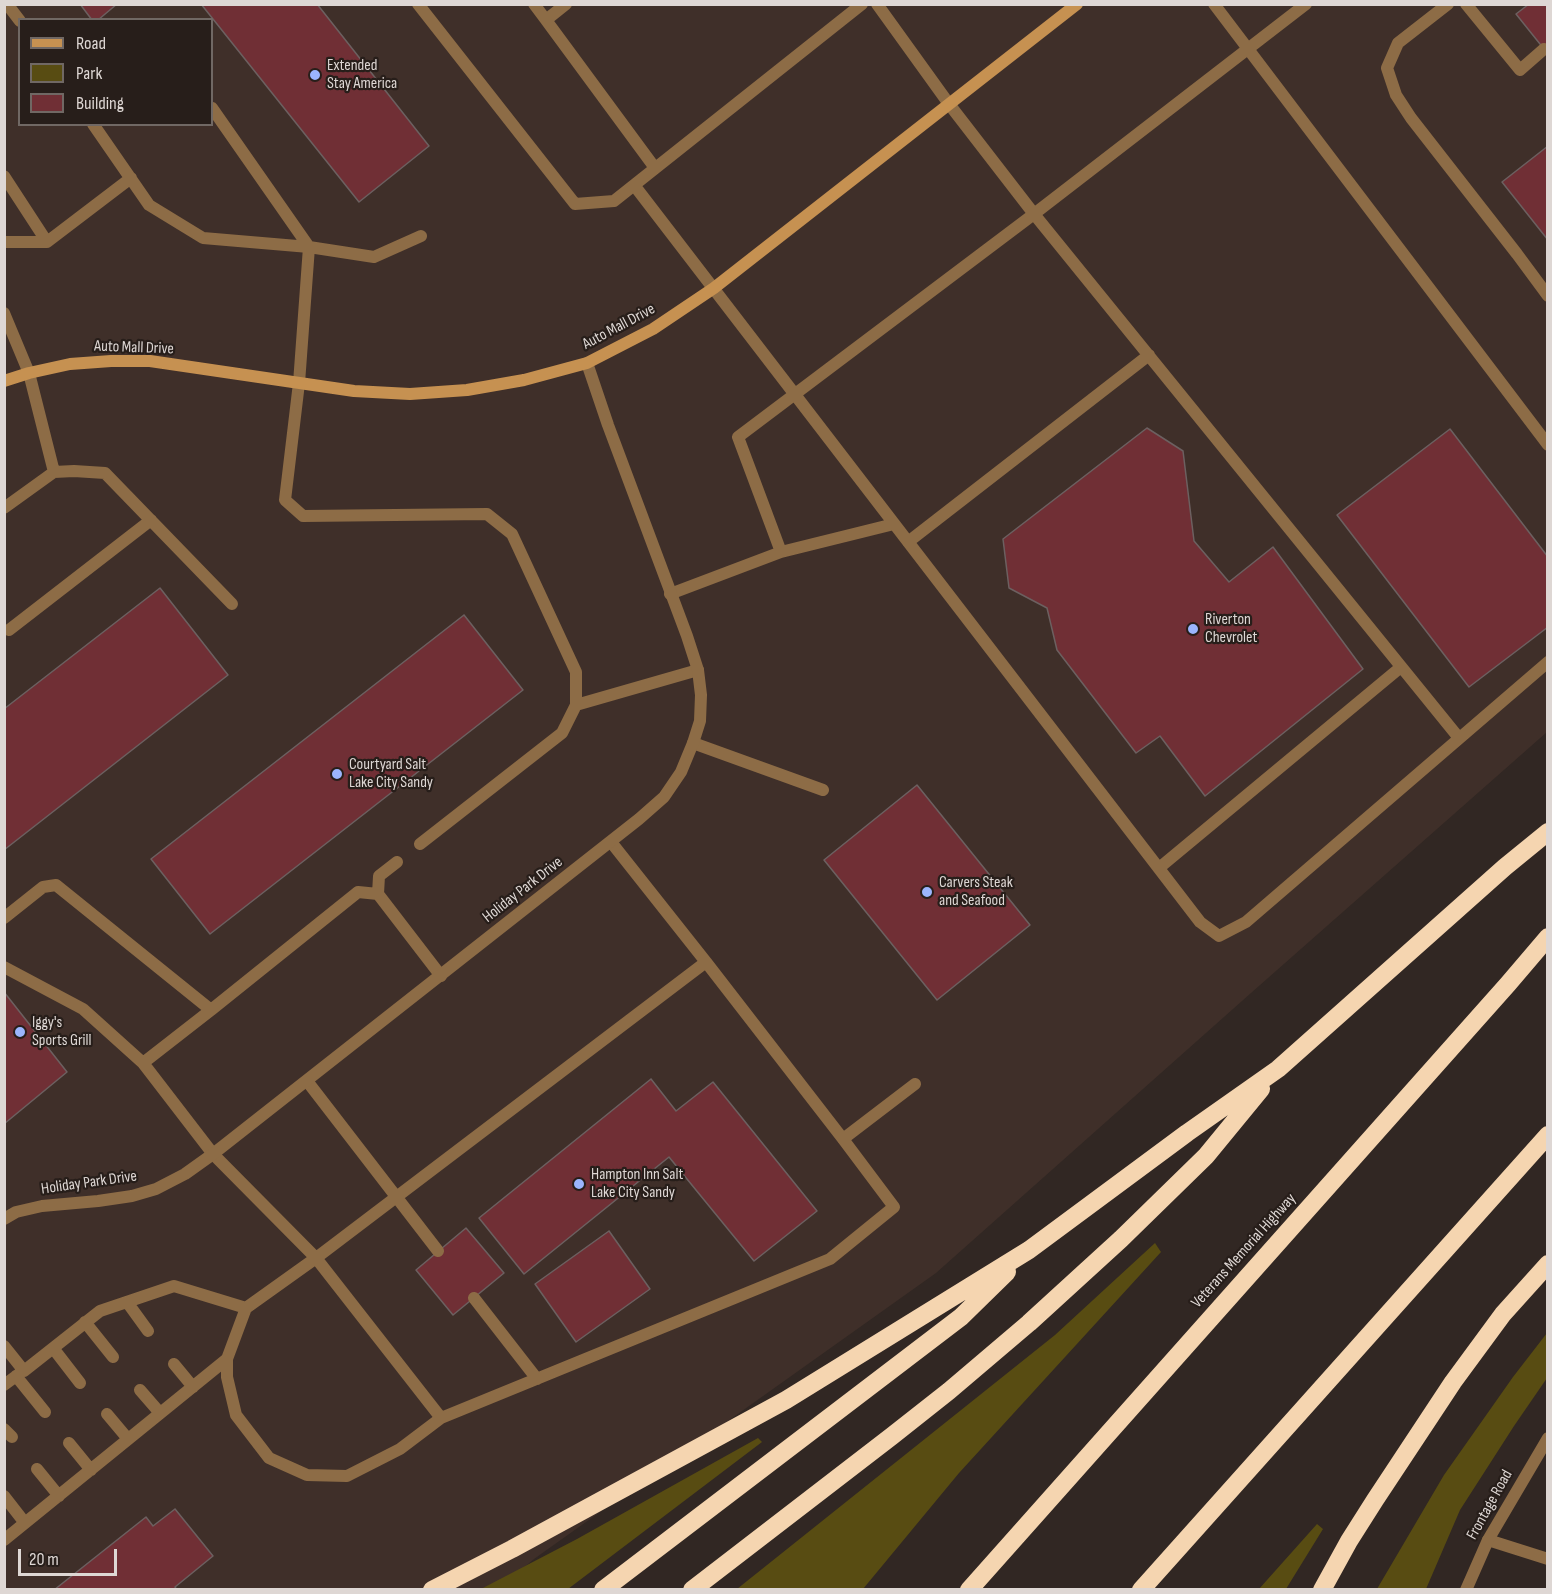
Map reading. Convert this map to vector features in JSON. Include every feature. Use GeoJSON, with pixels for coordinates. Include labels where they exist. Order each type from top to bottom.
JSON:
{"type":"FeatureCollection","features":[{"type":"Feature","properties":{"kind":"highway"},"geometry":{"type":"LineString","coordinates":[[432,1590],[786,1401],[1029,1250],[1278,1069],[1496,875],[1548,832]]}},
{"type":"Feature","properties":{"kind":"highway","name":"Veterans Memorial Highway"},"geometry":{"type":"LineString","coordinates":[[969,1590],[1548,937]]}},
{"type":"Feature","properties":{"kind":"highway"},"geometry":{"type":"LineString","coordinates":[[692,1590],[908,1424],[1062,1294],[1206,1156],[1278,1069]]}},
{"type":"Feature","properties":{"kind":"highway"},"geometry":{"type":"LineString","coordinates":[[1141,1590],[1548,1135]]}},
{"type":"Feature","properties":{"kind":"highway"},"geometry":{"type":"LineString","coordinates":[[603,1590],[961,1317],[1029,1250]]}},
{"type":"Feature","properties":{"kind":"highway"},"geometry":{"type":"LineString","coordinates":[[1322,1590],[1356,1530],[1453,1382],[1503,1314],[1548,1264]]}},
{"type":"Feature","properties":{"kind":"street"},"geometry":{"type":"LineString","coordinates":[[7,4],[18,18]]}},
{"type":"Feature","properties":{"kind":"street"},"geometry":{"type":"LineString","coordinates":[[418,4],[575,204],[614,201],[862,4]]}},
{"type":"Feature","properties":{"kind":"street"},"geometry":{"type":"LineString","coordinates":[[534,4],[656,168]]}},
{"type":"Feature","properties":{"kind":"street"},"geometry":{"type":"LineString","coordinates":[[546,20],[566,4]]}},
{"type":"Feature","properties":{"kind":"street"},"geometry":{"type":"LineString","coordinates":[[877,4],[949,104],[1034,214],[1459,738]]}},
{"type":"Feature","properties":{"kind":"street","name":"Auto Mall Drive"},"geometry":{"type":"LineString","coordinates":[[4,381],[29,372],[70,364],[111,361],[150,362],[354,391],[410,394],[467,390],[524,380],[587,363],[653,329],[714,288],[1077,4]]}},
{"type":"Feature","properties":{"kind":"street"},"geometry":{"type":"LineString","coordinates":[[1214,4],[1548,445]]}},
{"type":"Feature","properties":{"kind":"street"},"geometry":{"type":"LineString","coordinates":[[781,552],[738,437],[1034,214],[1306,4]]}},
{"type":"Feature","properties":{"kind":"street"},"geometry":{"type":"LineString","coordinates":[[1448,4],[1398,42],[1387,68],[1396,95],[1411,118],[1548,296]]}},
{"type":"Feature","properties":{"kind":"street"},"geometry":{"type":"LineString","coordinates":[[1466,4],[1520,70],[1544,49]]}},
{"type":"Feature","properties":{"kind":"street"},"geometry":{"type":"LineString","coordinates":[[213,109],[309,247],[299,383],[285,500],[303,516],[487,514],[512,534],[576,672],[576,705],[562,733],[420,844]]}},
{"type":"Feature","properties":{"kind":"street"},"geometry":{"type":"LineString","coordinates":[[94,126],[149,205],[203,238],[309,247],[374,257],[420,236]]}},
{"type":"Feature","properties":{"kind":"street"},"geometry":{"type":"LineString","coordinates":[[4,176],[47,242]]}},
{"type":"Feature","properties":{"kind":"street"},"geometry":{"type":"LineString","coordinates":[[4,242],[47,242],[131,178]]}},
{"type":"Feature","properties":{"kind":"street"},"geometry":{"type":"LineString","coordinates":[[634,185],[1200,922],[1220,936],[1246,922],[1548,662]]}},
{"type":"Feature","properties":{"kind":"street"},"geometry":{"type":"LineString","coordinates":[[4,313],[29,372],[54,472]]}},
{"type":"Feature","properties":{"kind":"street"},"geometry":{"type":"LineString","coordinates":[[908,542],[1149,355]]}},
{"type":"Feature","properties":{"kind":"street","name":"Holiday Park Drive"},"geometry":{"type":"LineString","coordinates":[[4,1219],[16,1212],[42,1206],[132,1196],[156,1189],[185,1174],[441,976],[611,842],[664,797],[681,772],[700,721],[701,695],[698,670],[587,363]]}},
{"type":"Feature","properties":{"kind":"street"},"geometry":{"type":"LineString","coordinates":[[4,508],[54,472],[105,473],[232,604]]}},
{"type":"Feature","properties":{"kind":"street"},"geometry":{"type":"LineString","coordinates":[[9,630],[151,520]]}},
{"type":"Feature","properties":{"kind":"street"},"geometry":{"type":"LineString","coordinates":[[670,594],[781,552],[894,524]]}},
{"type":"Feature","properties":{"kind":"street"},"geometry":{"type":"LineString","coordinates":[[1159,868],[1401,667]]}},
{"type":"Feature","properties":{"kind":"street"},"geometry":{"type":"LineString","coordinates":[[576,705],[698,670]]}},
{"type":"Feature","properties":{"kind":"street"},"geometry":{"type":"LineString","coordinates":[[693,743],[823,790]]}},
{"type":"Feature","properties":{"kind":"street"},"geometry":{"type":"LineString","coordinates":[[611,842],[706,962],[894,1207],[830,1259],[441,1418],[400,1449],[347,1476],[307,1475],[269,1458],[236,1414],[227,1377],[227,1359],[246,1308],[316,1258],[706,962]]}},
{"type":"Feature","properties":{"kind":"street"},"geometry":{"type":"LineString","coordinates":[[397,862],[379,876],[378,894],[441,976]]}},
{"type":"Feature","properties":{"kind":"street"},"geometry":{"type":"LineString","coordinates":[[4,918],[44,887],[56,885],[211,1010]]}},
{"type":"Feature","properties":{"kind":"street"},"geometry":{"type":"LineString","coordinates":[[143,1063],[358,892],[378,894]]}},
{"type":"Feature","properties":{"kind":"street"},"geometry":{"type":"LineString","coordinates":[[4,967],[83,1009],[143,1063],[213,1154],[316,1258],[441,1418]]}},
{"type":"Feature","properties":{"kind":"street"},"geometry":{"type":"LineString","coordinates":[[307,1081],[438,1251]]}},
{"type":"Feature","properties":{"kind":"street"},"geometry":{"type":"LineString","coordinates":[[843,1139],[915,1084]]}},
{"type":"Feature","properties":{"kind":"street"},"geometry":{"type":"LineString","coordinates":[[4,1385],[100,1311],[174,1286],[246,1308]]}},
{"type":"Feature","properties":{"kind":"street"},"geometry":{"type":"LineString","coordinates":[[474,1298],[537,1378]]}},
{"type":"Feature","properties":{"kind":"street"},"geometry":{"type":"LineString","coordinates":[[127,1302],[148,1331]]}},
{"type":"Feature","properties":{"kind":"street"},"geometry":{"type":"LineString","coordinates":[[85,1322],[113,1357]]}},
{"type":"Feature","properties":{"kind":"street"},"geometry":{"type":"LineString","coordinates":[[4,1346],[45,1412]]}},
{"type":"Feature","properties":{"kind":"street"},"geometry":{"type":"LineString","coordinates":[[53,1348],[80,1383]]}},
{"type":"Feature","properties":{"kind":"street"},"geometry":{"type":"LineString","coordinates":[[4,1540],[227,1359]]}},
{"type":"Feature","properties":{"kind":"street"},"geometry":{"type":"LineString","coordinates":[[174,1364],[193,1386]]}},
{"type":"Feature","properties":{"kind":"street"},"geometry":{"type":"LineString","coordinates":[[140,1390],[160,1413]]}},
{"type":"Feature","properties":{"kind":"street"},"geometry":{"type":"LineString","coordinates":[[107,1414],[128,1439]]}},
{"type":"Feature","properties":{"kind":"street","name":"Frontage Road"},"geometry":{"type":"LineString","coordinates":[[1466,1590],[1488,1540],[1548,1438]]}},
{"type":"Feature","properties":{"kind":"street"},"geometry":{"type":"LineString","coordinates":[[69,1443],[91,1470]]}},
{"type":"Feature","properties":{"kind":"street"},"geometry":{"type":"LineString","coordinates":[[37,1469],[59,1496]]}},
{"type":"Feature","properties":{"kind":"street"},"geometry":{"type":"LineString","coordinates":[[4,1496],[25,1523]]}},
{"type":"Feature","properties":{"kind":"street"},"geometry":{"type":"LineString","coordinates":[[1488,1540],[1548,1559]]}},
{"type":"Feature","properties":{"kind":"shaded area"},"geometry":{"type":"Polygon","coordinates":[[[5,5],[1547,5],[1547,732],[936,1273],[534,1559],[498,1589],[5,1590],[5,5]]]}},
{"type":"Feature","properties":{"kind":"green space"},"geometry":{"type":"Polygon","coordinates":[[[1155,1243],[1161,1252],[959,1473],[863,1589],[737,1589],[1055,1335],[1155,1243]]]}},
{"type":"Feature","properties":{"kind":"green space"},"geometry":{"type":"Polygon","coordinates":[[[1547,1333],[1547,1378],[1460,1510],[1426,1589],[1377,1589],[1444,1475],[1547,1333]]]}},
{"type":"Feature","properties":{"kind":"green space"},"geometry":{"type":"Polygon","coordinates":[[[758,1438],[762,1442],[568,1589],[481,1589],[577,1539],[758,1438]]]}},
{"type":"Feature","properties":{"kind":"green space"},"geometry":{"type":"Polygon","coordinates":[[[1317,1524],[1323,1529],[1286,1589],[1259,1589],[1317,1524]]]}},
{"type":"Feature","properties":{"kind":"building"},"geometry":{"type":"Polygon","coordinates":[[[80,4],[117,4],[100,18],[90,18],[80,4]]]}},
{"type":"Feature","properties":{"kind":"building","name":"Extended Stay America"},"geometry":{"type":"Polygon","coordinates":[[[201,4],[317,4],[429,146],[359,202],[201,4]]]}},
{"type":"Feature","properties":{"kind":"building"},"geometry":{"type":"Polygon","coordinates":[[[1529,4],[1548,4],[1548,54],[1516,14],[1529,4]]]}},
{"type":"Feature","properties":{"kind":"building"},"geometry":{"type":"Polygon","coordinates":[[[1548,146],[1548,240],[1502,182],[1548,146]]]}},
{"type":"Feature","properties":{"kind":"building","name":"Riverton Chevrolet"},"geometry":{"type":"Polygon","coordinates":[[[1147,428],[1183,451],[1194,541],[1229,582],[1273,547],[1363,669],[1205,796],[1160,736],[1136,753],[1057,650],[1047,608],[1009,588],[1003,539],[1147,428]]]}},
{"type":"Feature","properties":{"kind":"building"},"geometry":{"type":"Polygon","coordinates":[[[1450,429],[1548,557],[1548,627],[1469,687],[1337,515],[1450,429]]]}},
{"type":"Feature","properties":{"kind":"building"},"geometry":{"type":"Polygon","coordinates":[[[160,588],[228,675],[4,850],[4,709],[160,588]]]}},
{"type":"Feature","properties":{"kind":"building","name":"Courtyard Salt Lake City Sandy"},"geometry":{"type":"Polygon","coordinates":[[[464,615],[523,690],[210,934],[151,859],[464,615]]]}},
{"type":"Feature","properties":{"kind":"building","name":"Carvers Steak and Seafood"},"geometry":{"type":"Polygon","coordinates":[[[917,785],[1030,925],[937,1000],[824,860],[917,785]]]}},
{"type":"Feature","properties":{"kind":"building","name":"Iggy's Sports Grill"},"geometry":{"type":"Polygon","coordinates":[[[4,992],[67,1072],[4,1124],[4,992]]]}},
{"type":"Feature","properties":{"kind":"building","name":"Hampton Inn Salt Lake City Sandy"},"geometry":{"type":"Polygon","coordinates":[[[651,1079],[676,1111],[713,1082],[817,1211],[754,1261],[669,1157],[524,1274],[479,1218],[651,1079]]]}},
{"type":"Feature","properties":{"kind":"building"},"geometry":{"type":"Polygon","coordinates":[[[466,1228],[504,1273],[453,1315],[416,1270],[466,1228]]]}},
{"type":"Feature","properties":{"kind":"building"},"geometry":{"type":"Polygon","coordinates":[[[609,1231],[650,1289],[576,1342],[535,1284],[609,1231]]]}},
{"type":"Feature","properties":{"kind":"building"},"geometry":{"type":"Polygon","coordinates":[[[175,1509],[213,1556],[175,1587],[177,1590],[54,1590],[146,1517],[153,1526],[175,1509]]]}},
{"type":"Feature","properties":{"kind":"place","name":"Extended Stay America"},"geometry":{"type":"Point","coordinates":[315,75]}},
{"type":"Feature","properties":{"kind":"place","name":"Riverton Chevrolet"},"geometry":{"type":"Point","coordinates":[1193,629]}},
{"type":"Feature","properties":{"kind":"place","name":"Courtyard Salt Lake City Sandy"},"geometry":{"type":"Point","coordinates":[337,774]}},
{"type":"Feature","properties":{"kind":"place","name":"Carvers Steak and Seafood"},"geometry":{"type":"Point","coordinates":[927,892]}},
{"type":"Feature","properties":{"kind":"place","name":"Iggy's Sports Grill"},"geometry":{"type":"Point","coordinates":[20,1032]}},
{"type":"Feature","properties":{"kind":"place","name":"Hampton Inn Salt Lake City Sandy"},"geometry":{"type":"Point","coordinates":[579,1184]}}]}
